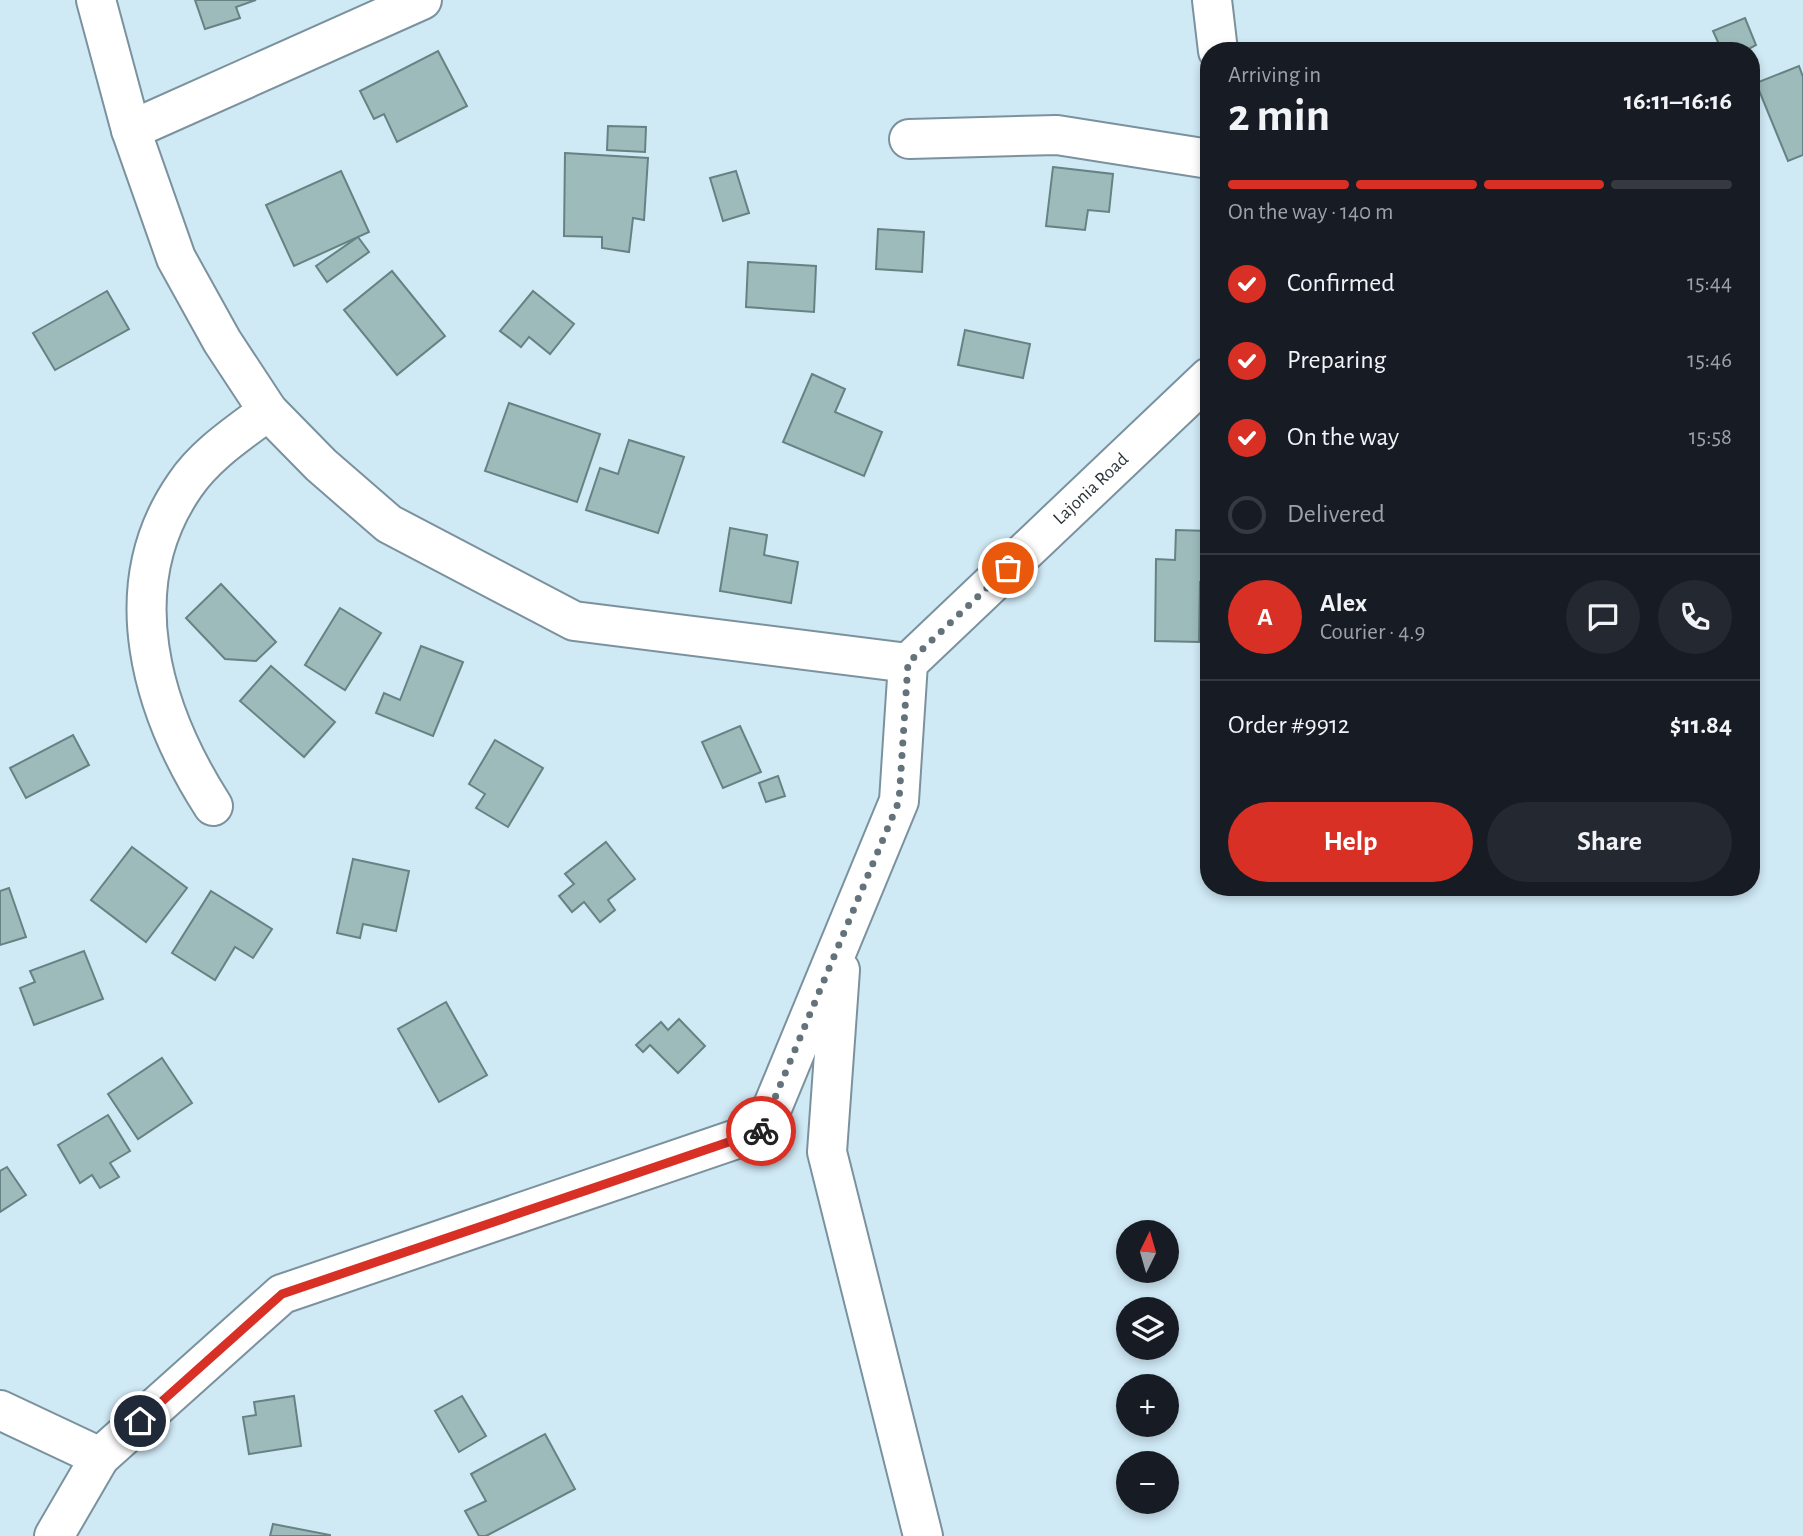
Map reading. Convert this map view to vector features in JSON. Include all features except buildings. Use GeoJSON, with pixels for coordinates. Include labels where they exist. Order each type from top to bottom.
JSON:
{"type":"FeatureCollection","features":[{"type":"Feature","properties":{"kind":"street"},"geometry":{"type":"LineString","coordinates":[[54,1536],[100,1457],[282,1294],[763,1130],[899,801],[908,663],[575,621],[389,524],[321,465],[268,411],[222,341],[176,258],[131,130],[96,0]]}},
{"type":"Feature","properties":{"kind":"street"},"geometry":{"type":"LineString","coordinates":[[131,130],[422,0]]}},
{"type":"Feature","properties":{"kind":"street"},"geometry":{"type":"LineString","coordinates":[[1212,0],[1217,42]]}},
{"type":"Feature","properties":{"kind":"street"},"geometry":{"type":"LineString","coordinates":[[909,139],[1057,135],[1200,158]]}},
{"type":"Feature","properties":{"kind":"street","name":"Lajonia Road"},"geometry":{"type":"LineString","coordinates":[[908,663],[1200,386]]}},
{"type":"Feature","properties":{"kind":"street"},"geometry":{"type":"LineString","coordinates":[[213,806],[185,762],[168,723],[155,680],[146,598],[150,572],[163,528],[185,485],[214,453],[268,411]]}},
{"type":"Feature","properties":{"kind":"street"},"geometry":{"type":"LineString","coordinates":[[843,936],[827,1152],[923,1536]]}},
{"type":"Feature","properties":{"kind":"street"},"geometry":{"type":"LineString","coordinates":[[0,1410],[100,1457]]}},
{"type":"Feature","properties":{"kind":"way so far"},"geometry":{"type":"LineString","coordinates":[[761,1131],[899,801],[908,663],[1008,568]]}},
{"type":"Feature","properties":{"kind":"route"},"geometry":{"type":"LineString","coordinates":[[140,1421],[282,1294],[761,1131]]}}]}
